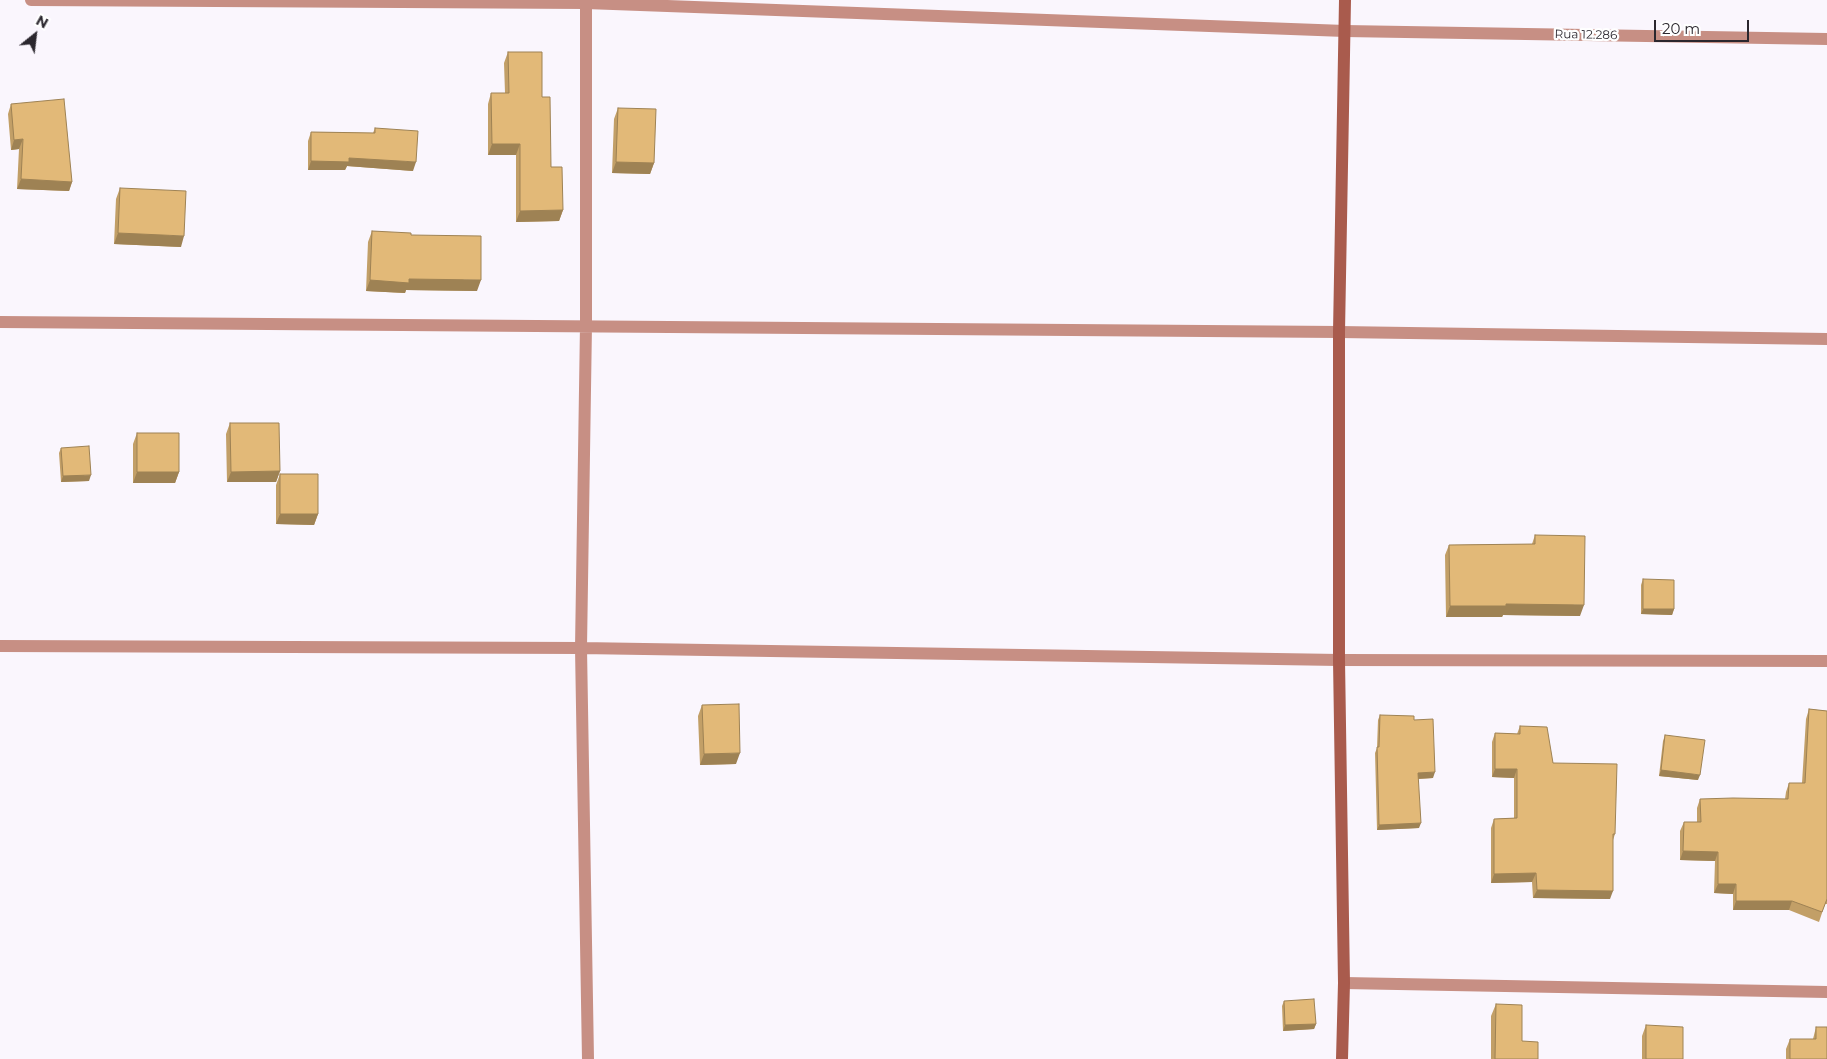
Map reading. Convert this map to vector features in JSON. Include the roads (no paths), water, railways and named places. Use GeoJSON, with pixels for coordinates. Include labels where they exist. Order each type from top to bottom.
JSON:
{"type":"FeatureCollection","features":[{"type":"Feature","properties":{"kind":"street","name":"Rua 12.286"},"geometry":{"type":"LineString","coordinates":[[32,0],[586,1],[1345,31],[1827,39]]}},
{"type":"Feature","properties":{"kind":"street"},"geometry":{"type":"LineString","coordinates":[[1342,1059],[1344,983],[1339,660],[1339,332],[1345,0]]}},
{"type":"Feature","properties":{"kind":"street"},"geometry":{"type":"LineString","coordinates":[[586,1],[586,325],[581,648],[588,1059]]}},
{"type":"Feature","properties":{"kind":"street"},"geometry":{"type":"LineString","coordinates":[[0,322],[1339,332],[1827,339]]}},
{"type":"Feature","properties":{"kind":"street"},"geometry":{"type":"LineString","coordinates":[[0,646],[581,648],[1339,660],[1827,661]]}},
{"type":"Feature","properties":{"kind":"street"},"geometry":{"type":"LineString","coordinates":[[1344,983],[1827,992]]}}]}
